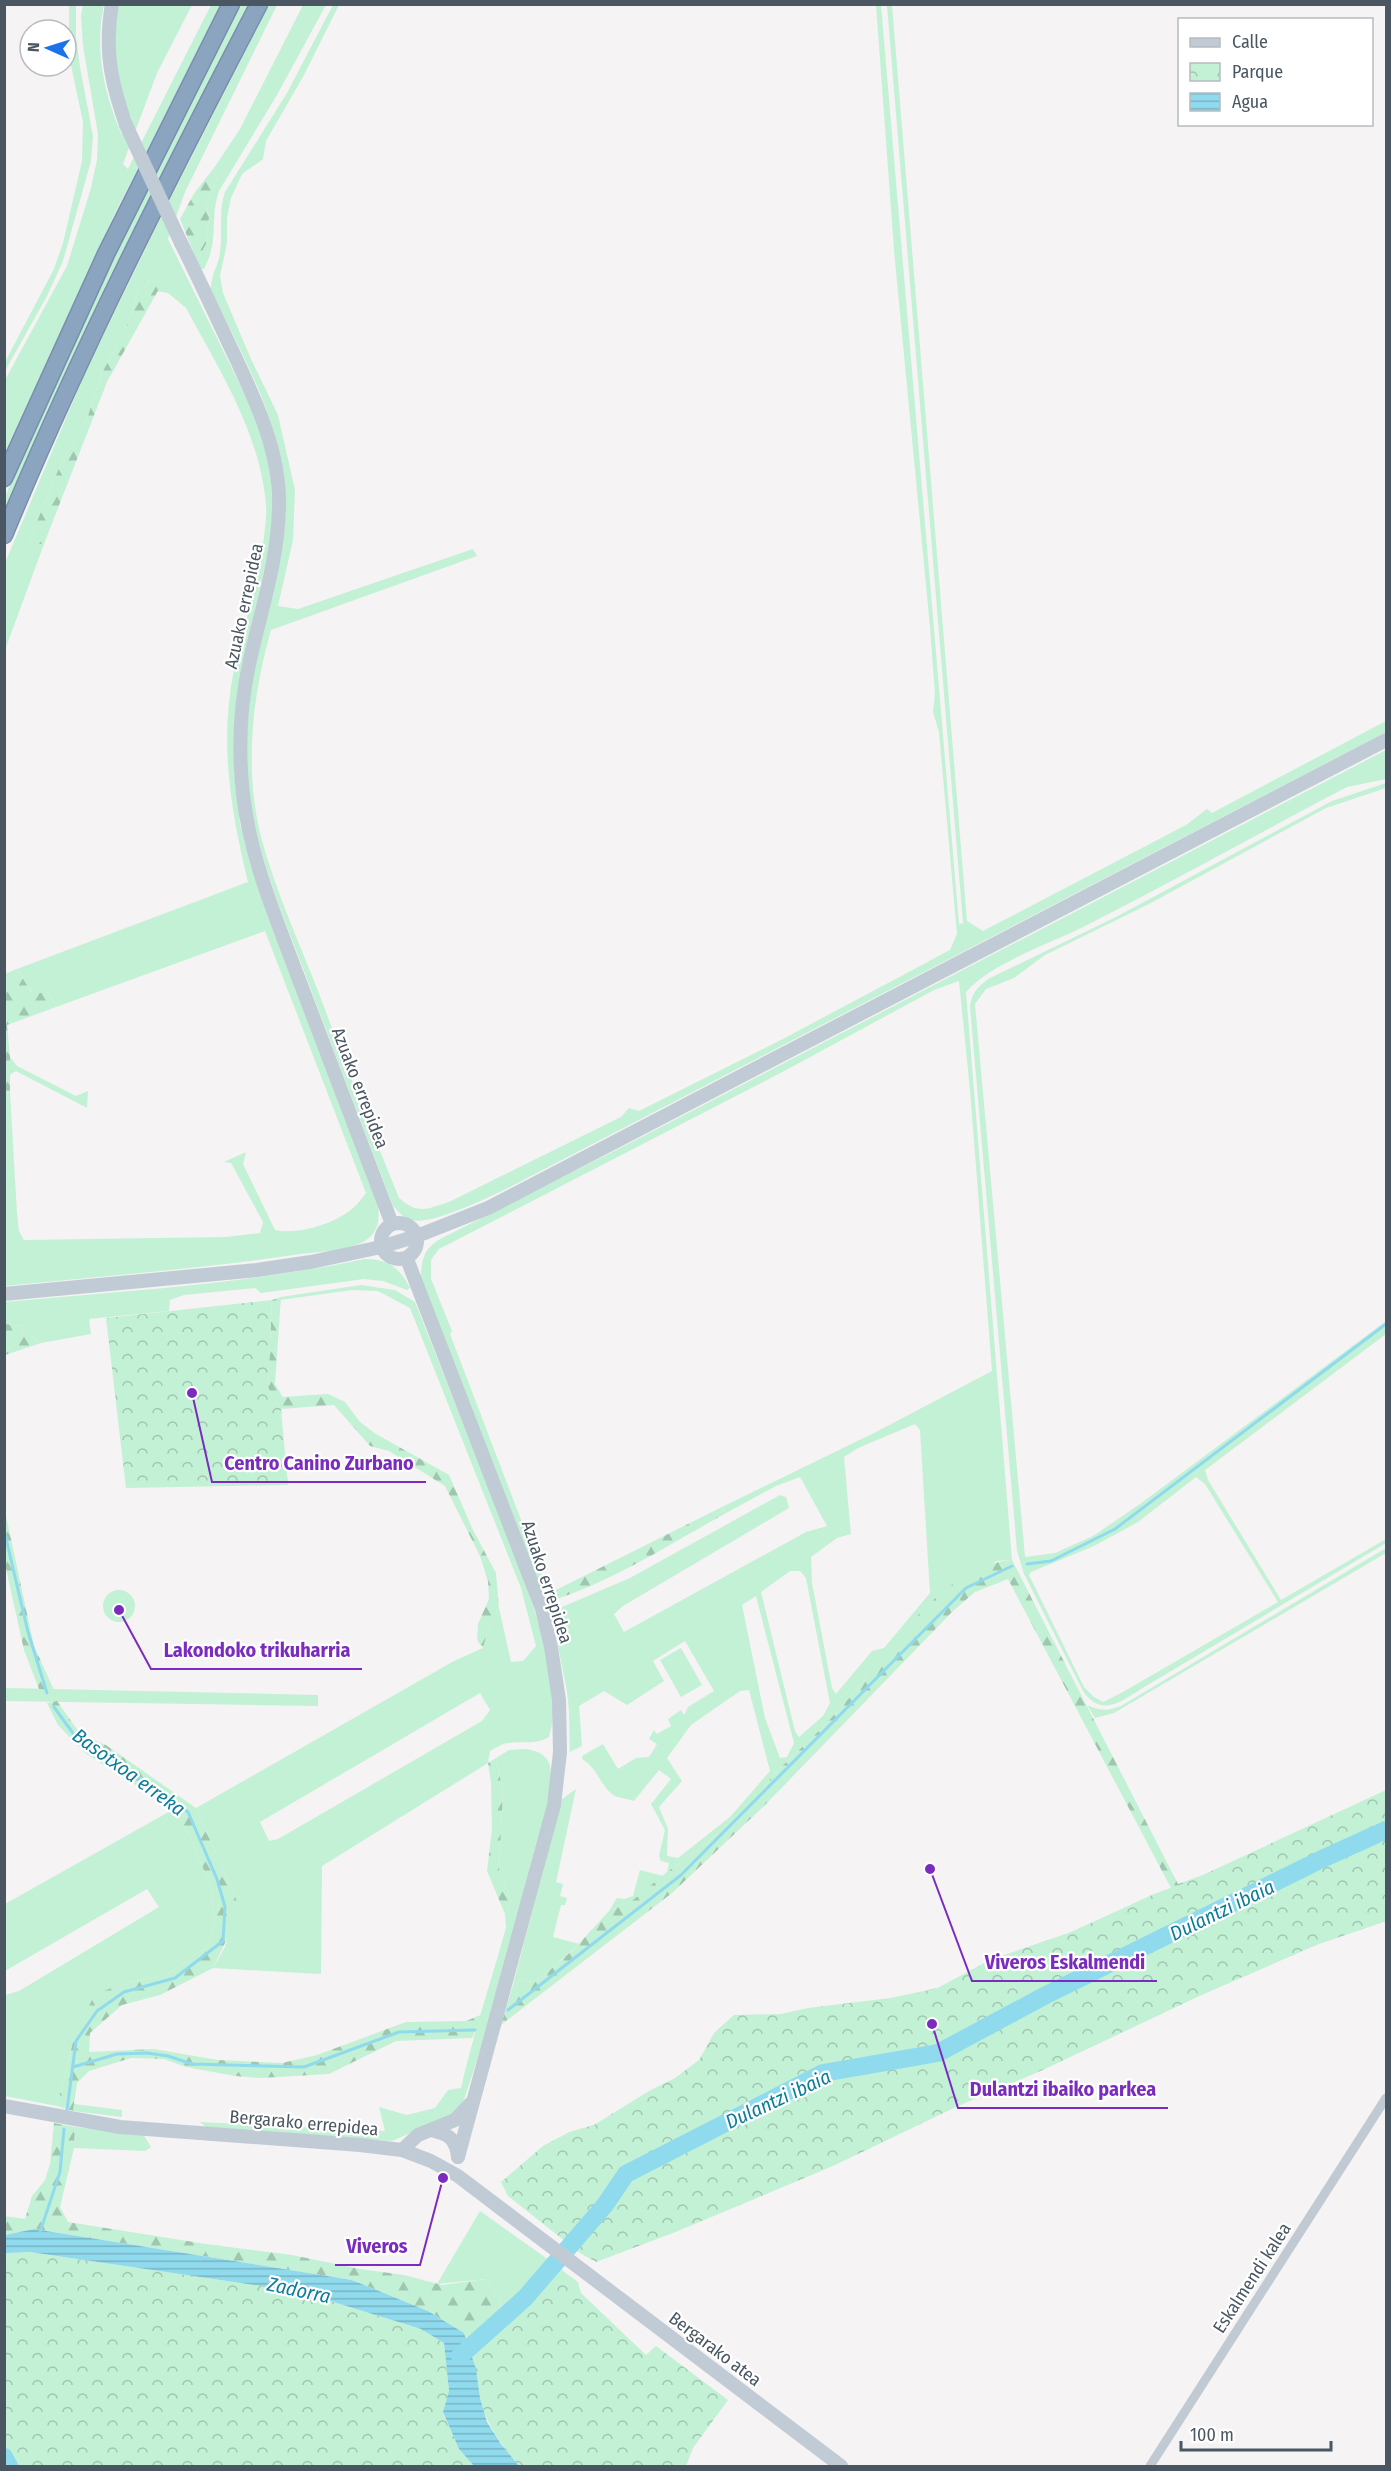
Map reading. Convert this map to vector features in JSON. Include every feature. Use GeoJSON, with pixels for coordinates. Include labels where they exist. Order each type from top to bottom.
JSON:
{"type":"FeatureCollection","features":[{"type":"Feature","properties":{"kind":"highway"},"geometry":{"type":"LineString","coordinates":[[4,478],[106,254],[231,4]]}},
{"type":"Feature","properties":{"kind":"highway"},"geometry":{"type":"LineString","coordinates":[[4,535],[53,420],[126,264],[259,4]]}},
{"type":"Feature","properties":{"kind":"street","name":"Azuako errepidea"},"geometry":{"type":"LineString","coordinates":[[112,4],[107,50],[116,95],[126,125],[258,410],[273,455],[278,481],[278,534],[273,566],[249,663],[240,729],[243,795],[249,831],[273,909],[392,1224]]}},
{"type":"Feature","properties":{"kind":"street"},"geometry":{"type":"LineString","coordinates":[[4,1294],[257,1270],[351,1255],[417,1236],[488,1208],[1386,740]]}},
{"type":"Feature","properties":{"kind":"street"},"geometry":{"type":"LineString","coordinates":[[392,1224],[407,1225],[417,1236],[417,1245],[406,1259],[396,1260],[387,1256],[381,1247],[382,1233],[392,1224]]}},
{"type":"Feature","properties":{"kind":"street","name":"Azuako errepidea"},"geometry":{"type":"LineString","coordinates":[[406,1259],[530,1576],[551,1647],[559,1700],[560,1752],[554,1805],[471,2103],[458,2157],[458,2176]]}},
{"type":"Feature","properties":{"kind":"street","name":"Eskalmendi kalea"},"geometry":{"type":"LineString","coordinates":[[1150,2466],[1384,2110],[1386,2098]]}},
{"type":"Feature","properties":{"kind":"street"},"geometry":{"type":"LineString","coordinates":[[402,2150],[418,2135],[455,2120],[471,2103]]}},
{"type":"Feature","properties":{"kind":"street","name":"Bergarako errepidea"},"geometry":{"type":"LineString","coordinates":[[4,2106],[120,2127],[402,2150],[431,2161],[458,2176],[567,2261]]}},
{"type":"Feature","properties":{"kind":"street"},"geometry":{"type":"LineString","coordinates":[[431,2130],[445,2133],[452,2138],[456,2144],[458,2157]]}},
{"type":"Feature","properties":{"kind":"street","name":"Bergarako atea"},"geometry":{"type":"LineString","coordinates":[[567,2261],[841,2466]]}},
{"type":"Feature","properties":{"kind":"green space"},"geometry":{"type":"Polygon","coordinates":[[[69,5],[76,5],[76,18],[69,18],[69,5]]]}},
{"type":"Feature","properties":{"kind":"green space"},"geometry":{"type":"Polygon","coordinates":[[[83,5],[104,5],[100,38],[102,71],[110,104],[122,135],[132,118],[120,93],[115,63],[115,32],[119,5],[192,5],[157,73],[123,164],[128,169],[211,5],[221,5],[115,213],[5,452],[5,380],[67,266],[91,188],[97,160],[98,134],[83,46],[81,16],[83,5]]]}},
{"type":"Feature","properties":{"kind":"green space"},"geometry":{"type":"Polygon","coordinates":[[[239,5],[251,5],[5,518],[5,497],[21,456],[117,246],[239,5]]]}},
{"type":"Feature","properties":{"kind":"green space"},"geometry":{"type":"Polygon","coordinates":[[[269,5],[277,5],[185,192],[168,239],[250,405],[266,448],[271,481],[273,516],[268,553],[239,681],[234,724],[234,773],[240,824],[270,923],[372,1185],[379,1218],[375,1231],[370,1237],[356,1245],[337,1250],[189,1268],[5,1286],[5,1094],[10,1093],[17,1213],[19,1231],[24,1240],[225,1237],[260,1233],[263,1222],[231,1163],[224,1162],[246,1152],[243,1164],[275,1230],[294,1231],[316,1227],[336,1219],[353,1208],[366,1193],[265,931],[56,1007],[48,993],[33,994],[17,969],[248,882],[232,803],[227,724],[234,670],[262,554],[266,505],[256,453],[237,403],[186,308],[168,293],[156,291],[164,278],[140,285],[129,321],[100,377],[88,416],[59,468],[29,541],[33,544],[44,544],[5,650],[5,563],[85,373],[269,5]]]}},
{"type":"Feature","properties":{"kind":"green space"},"geometry":{"type":"Polygon","coordinates":[[[303,5],[326,5],[277,95],[219,191],[212,248],[204,269],[201,269],[197,261],[206,244],[209,217],[206,201],[217,180],[214,168],[240,129],[303,5]]]}},
{"type":"Feature","properties":{"kind":"green space"},"geometry":{"type":"Polygon","coordinates":[[[333,5],[339,5],[304,75],[266,141],[263,159],[242,174],[231,198],[227,218],[227,243],[220,276],[223,293],[278,415],[295,490],[293,540],[278,606],[298,609],[473,549],[477,556],[271,630],[259,681],[252,733],[256,811],[273,876],[399,1198],[406,1203],[417,1209],[423,1209],[449,1202],[621,1117],[629,1108],[639,1111],[781,1040],[950,950],[957,934],[939,732],[933,712],[935,694],[930,627],[894,250],[876,5],[881,5],[959,924],[963,923],[887,5],[892,5],[967,921],[983,931],[1186,825],[1207,809],[1212,813],[1386,721],[1386,732],[508,1188],[460,1210],[432,1219],[420,1221],[403,1216],[393,1206],[278,902],[262,855],[251,807],[247,752],[251,692],[281,554],[286,509],[285,487],[281,461],[267,411],[211,290],[220,253],[225,192],[287,93],[333,5]]]}},
{"type":"Feature","properties":{"kind":"green space"},"geometry":{"type":"Polygon","coordinates":[[[78,52],[93,136],[91,161],[63,261],[47,296],[5,371],[5,362],[54,269],[63,243],[82,161],[83,122],[74,78],[78,78],[78,52]]]}},
{"type":"Feature","properties":{"kind":"green space"},"geometry":{"type":"Polygon","coordinates":[[[214,168],[217,180],[206,201],[209,217],[206,244],[197,261],[180,219],[195,192],[214,168]]]}},
{"type":"Feature","properties":{"kind":"green space"},"geometry":{"type":"Polygon","coordinates":[[[155,268],[165,278],[107,382],[44,544],[33,544],[29,541],[59,468],[88,416],[100,377],[129,321],[140,285],[155,268]]]}},
{"type":"Feature","properties":{"kind":"green space"},"geometry":{"type":"Polygon","coordinates":[[[1386,750],[1386,779],[1347,787],[1122,907],[1007,962],[977,981],[966,992],[1012,1560],[996,1561],[869,1670],[861,1685],[823,1727],[774,1774],[756,1799],[699,1850],[667,1872],[669,1863],[661,1861],[659,1856],[665,1830],[651,1804],[671,1779],[659,1770],[634,1801],[615,1796],[610,1792],[582,1756],[603,1744],[618,1769],[636,1758],[649,1757],[657,1744],[649,1739],[654,1730],[657,1734],[671,1726],[668,1719],[681,1710],[684,1715],[688,1707],[714,1691],[685,1641],[653,1661],[664,1681],[627,1705],[604,1691],[579,1706],[582,1746],[570,1752],[568,1700],[557,1629],[562,1607],[630,1578],[780,1495],[786,1497],[789,1508],[623,1606],[614,1614],[624,1632],[806,1532],[827,1526],[800,1477],[776,1486],[726,1513],[722,1507],[876,1432],[992,1371],[959,981],[934,990],[788,1069],[439,1249],[431,1260],[431,1279],[452,1331],[450,1334],[544,1580],[554,1591],[557,1599],[540,1585],[421,1279],[423,1259],[428,1249],[444,1237],[634,1141],[1386,750]],[[915,1424],[858,1448],[844,1457],[851,1534],[837,1538],[811,1557],[812,1583],[832,1688],[836,1694],[872,1651],[884,1648],[930,1593],[920,1430],[915,1424]],[[790,1571],[761,1592],[795,1731],[799,1737],[823,1716],[830,1703],[806,1578],[800,1571],[790,1571]],[[756,1596],[742,1605],[765,1718],[780,1758],[787,1757],[794,1743],[756,1596]],[[749,1690],[740,1691],[691,1725],[667,1758],[682,1781],[659,1807],[668,1829],[667,1856],[678,1858],[730,1817],[770,1771],[749,1690]]]}},
{"type":"Feature","properties":{"kind":"green space"},"geometry":{"type":"Polygon","coordinates":[[[1386,783],[1386,788],[1326,808],[1149,904],[1045,955],[1014,978],[986,989],[975,1004],[1025,1557],[1055,1553],[1093,1536],[1140,1504],[1386,1321],[1386,1334],[1205,1470],[1208,1480],[1281,1600],[1386,1539],[1386,1543],[1124,1700],[1116,1704],[1099,1704],[1091,1700],[1083,1691],[1024,1574],[1017,1551],[970,1006],[972,997],[988,979],[1116,917],[1332,801],[1386,783]],[[1196,1477],[1138,1522],[1094,1546],[1031,1572],[1029,1575],[1084,1687],[1103,1702],[1278,1602],[1205,1484],[1196,1477]]]}},
{"type":"Feature","properties":{"kind":"green space"},"geometry":{"type":"Polygon","coordinates":[[[17,969],[32,993],[48,993],[56,1007],[7,1025],[10,1093],[5,1094],[5,974],[17,969]]]}},
{"type":"Feature","properties":{"kind":"green space"},"geometry":{"type":"Polygon","coordinates":[[[10,1057],[17,1066],[76,1096],[88,1091],[87,1108],[16,1071],[8,1076],[10,1057]]]}},
{"type":"Feature","properties":{"kind":"green space"},"geometry":{"type":"Polygon","coordinates":[[[373,1259],[392,1266],[402,1275],[410,1288],[407,1290],[383,1281],[364,1279],[261,1293],[255,1288],[184,1295],[170,1300],[169,1311],[89,1319],[91,1334],[41,1343],[22,1331],[23,1326],[5,1324],[5,1302],[231,1281],[373,1259]]]}},
{"type":"Feature","properties":{"kind":"green space"},"geometry":{"type":"Polygon","coordinates":[[[361,1285],[395,1290],[415,1302],[521,1570],[547,1653],[553,1697],[553,1717],[549,1737],[534,1742],[506,1743],[490,1751],[488,1763],[322,1866],[321,1974],[213,1968],[225,1947],[237,1901],[196,1808],[454,1661],[483,1648],[488,1629],[499,1608],[511,1662],[523,1661],[536,1646],[521,1588],[410,1308],[378,1291],[352,1290],[280,1300],[281,1297],[361,1285]],[[480,1693],[260,1822],[269,1841],[278,1839],[482,1721],[490,1710],[480,1693]]]}},
{"type":"Feature","properties":{"kind":"green space"},"geometry":{"type":"Polygon","coordinates":[[[281,1297],[275,1384],[283,1397],[328,1394],[345,1402],[360,1422],[376,1434],[449,1475],[473,1530],[496,1573],[499,1608],[488,1629],[483,1648],[477,1640],[478,1624],[489,1599],[488,1581],[480,1556],[445,1486],[389,1451],[370,1446],[334,1405],[281,1409],[273,1399],[268,1387],[272,1300],[281,1297]]]}},
{"type":"Feature","properties":{"kind":"green space"},"geometry":{"type":"Polygon","coordinates":[[[272,1300],[268,1387],[273,1399],[281,1409],[288,1485],[126,1488],[106,1318],[272,1300]]]}},
{"type":"Feature","properties":{"kind":"green space"},"geometry":{"type":"Polygon","coordinates":[[[5,1324],[23,1326],[22,1331],[41,1343],[5,1355],[5,1324]]]}},
{"type":"Feature","properties":{"kind":"green space"},"geometry":{"type":"Polygon","coordinates":[[[722,1507],[726,1513],[664,1548],[622,1571],[557,1599],[554,1591],[722,1507]]]}},
{"type":"Feature","properties":{"kind":"green space"},"geometry":{"type":"Polygon","coordinates":[[[5,1511],[34,1646],[54,1690],[39,1689],[24,1650],[5,1564],[5,1511]]]}},
{"type":"Feature","properties":{"kind":"green space"},"geometry":{"type":"Polygon","coordinates":[[[1386,1548],[1386,1553],[1114,1713],[1095,1718],[1087,1705],[1104,1710],[1121,1706],[1386,1548]]]}},
{"type":"Feature","properties":{"kind":"green space"},"geometry":{"type":"Polygon","coordinates":[[[1012,1560],[1178,1884],[1203,1875],[1386,1921],[1316,1945],[1199,1996],[1080,2052],[545,2159],[543,2146],[570,2132],[594,2125],[895,1997],[938,1988],[990,1960],[1069,1933],[1171,1888],[1008,1579],[975,1592],[953,1611],[766,1804],[672,1893],[501,2025],[513,1985],[520,1980],[536,1982],[574,1949],[609,1911],[633,1900],[699,1850],[756,1799],[774,1774],[823,1727],[861,1685],[869,1670],[932,1601],[970,1573],[990,1564],[1012,1560]]]}},
{"type":"Feature","properties":{"kind":"green space"},"geometry":{"type":"Polygon","coordinates":[[[119,1590],[130,1595],[135,1606],[130,1617],[119,1622],[108,1617],[103,1606],[108,1595],[119,1590]]]}},
{"type":"Feature","properties":{"kind":"green space"},"geometry":{"type":"Polygon","coordinates":[[[681,1648],[702,1685],[681,1697],[660,1660],[681,1648]]]}},
{"type":"Feature","properties":{"kind":"green space"},"geometry":{"type":"Polygon","coordinates":[[[5,1688],[318,1695],[318,1706],[5,1701],[5,1688]]]}},
{"type":"Feature","properties":{"kind":"green space"},"geometry":{"type":"Polygon","coordinates":[[[57,1701],[81,1735],[106,1745],[196,1808],[237,1901],[236,1920],[213,1968],[160,1995],[122,2005],[90,2033],[89,2052],[154,2049],[218,2060],[282,2063],[317,2055],[406,2022],[466,2021],[483,2014],[472,2038],[396,2041],[329,2074],[260,2078],[235,2076],[186,2067],[164,2059],[131,2058],[89,2071],[77,2083],[73,2111],[57,2106],[75,2034],[95,1994],[123,1984],[168,1974],[209,1945],[215,1924],[211,1887],[190,1837],[174,1809],[85,1753],[58,1725],[47,1703],[57,1701]]]}},
{"type":"Feature","properties":{"kind":"green space"},"geometry":{"type":"Polygon","coordinates":[[[526,1749],[541,1754],[549,1762],[551,1774],[549,1796],[500,1982],[460,2111],[392,2141],[206,2127],[200,2122],[385,2131],[379,2107],[407,2115],[435,2108],[448,2090],[461,2088],[506,1928],[505,1914],[511,1900],[499,1870],[503,1791],[496,1758],[509,1750],[526,1749]]]}},
{"type":"Feature","properties":{"kind":"green space"},"geometry":{"type":"Polygon","coordinates":[[[496,1758],[503,1791],[499,1870],[511,1900],[505,1914],[487,1871],[492,1829],[491,1782],[488,1763],[496,1758]]]}},
{"type":"Feature","properties":{"kind":"green space"},"geometry":{"type":"Polygon","coordinates":[[[576,1789],[556,1882],[563,1884],[560,1896],[567,1898],[565,1905],[561,1905],[553,1937],[579,1944],[536,1982],[520,1980],[513,1985],[562,1799],[576,1789]]]}},
{"type":"Feature","properties":{"kind":"green space"},"geometry":{"type":"Polygon","coordinates":[[[1386,1790],[1386,1921],[1316,1945],[1199,1996],[833,2166],[673,2233],[596,2262],[580,2253],[508,2196],[501,2182],[543,2146],[570,2132],[594,2125],[649,2091],[675,2078],[699,2060],[714,2033],[734,2015],[781,2014],[808,2008],[907,1996],[938,1988],[990,1960],[1069,1933],[1154,1894],[1190,1881],[1386,1790]]]}},
{"type":"Feature","properties":{"kind":"green space"},"geometry":{"type":"Polygon","coordinates":[[[174,1809],[190,1837],[211,1887],[215,1924],[209,1945],[168,1974],[123,1984],[75,2034],[57,2106],[5,2096],[5,1995],[19,1991],[159,1907],[147,1889],[5,1971],[5,1904],[174,1809]]]}},
{"type":"Feature","properties":{"kind":"green space"},"geometry":{"type":"Polygon","coordinates":[[[640,1870],[663,1876],[633,1900],[609,1911],[617,1898],[625,1899],[633,1896],[640,1870]]]}},
{"type":"Feature","properties":{"kind":"green space"},"geometry":{"type":"Polygon","coordinates":[[[74,2104],[122,2110],[122,2117],[73,2111],[74,2104]]]}},
{"type":"Feature","properties":{"kind":"green space"},"geometry":{"type":"Polygon","coordinates":[[[54,2123],[75,2127],[74,2148],[60,2207],[68,2222],[292,2255],[360,2269],[404,2275],[442,2285],[486,2279],[501,2302],[498,2326],[519,2466],[476,2369],[464,2333],[428,2311],[352,2280],[34,2229],[5,2235],[4,2216],[25,2219],[32,2196],[45,2180],[50,2164],[54,2123]]]}},
{"type":"Feature","properties":{"kind":"green space"},"geometry":{"type":"Polygon","coordinates":[[[75,2127],[143,2134],[151,2147],[145,2151],[74,2148],[75,2127]]]}},
{"type":"Feature","properties":{"kind":"green space"},"geometry":{"type":"Polygon","coordinates":[[[480,2211],[563,2270],[498,2326],[501,2302],[486,2279],[437,2284],[480,2211]]]}},
{"type":"Feature","properties":{"kind":"green space"},"geometry":{"type":"Polygon","coordinates":[[[30,2252],[301,2292],[421,2329],[444,2343],[449,2392],[443,2412],[459,2449],[474,2466],[5,2466],[4,2253],[30,2252]]]}},
{"type":"Feature","properties":{"kind":"green space"},"geometry":{"type":"Polygon","coordinates":[[[555,2265],[578,2282],[581,2293],[646,2355],[656,2346],[728,2400],[693,2448],[686,2466],[519,2466],[495,2434],[482,2407],[471,2355],[555,2265]]]}},
{"type":"Feature","properties":{"kind":"water","name":"Zadorra"},"geometry":{"type":"Polygon","coordinates":[[[34,2229],[352,2280],[428,2311],[464,2333],[476,2369],[480,2398],[487,2422],[519,2466],[474,2466],[459,2449],[443,2412],[449,2391],[444,2343],[421,2329],[301,2292],[30,2252],[5,2253],[5,2235],[34,2229]]]}},
{"type":"Feature","properties":{"kind":"waterway"},"geometry":{"type":"LineString","coordinates":[[1027,1564],[1051,1561],[1115,1529],[1386,1324]]}},
{"type":"Feature","properties":{"kind":"waterway","name":"Basotxoa erreka"},"geometry":{"type":"LineString","coordinates":[[4,1530],[28,1632],[47,1693]]}},
{"type":"Feature","properties":{"kind":"waterway"},"geometry":{"type":"LineString","coordinates":[[508,2010],[681,1875],[966,1588],[1012,1566]]}},
{"type":"Feature","properties":{"kind":"waterway","name":"Basotxoa erreka"},"geometry":{"type":"LineString","coordinates":[[54,1707],[75,1736],[99,1747],[125,1769],[162,1791],[188,1812],[217,1879],[225,1907],[223,1941],[175,1978],[124,1992],[97,2011],[76,2041],[67,2110]]}},
{"type":"Feature","properties":{"kind":"waterway","name":"Dulantzi ibaia"},"geometry":{"type":"LineString","coordinates":[[460,2356],[525,2298],[605,2205],[626,2174],[823,2073],[938,2053],[1046,1995],[1322,1859],[1386,1830]]}},
{"type":"Feature","properties":{"kind":"waterway"},"geometry":{"type":"LineString","coordinates":[[73,2067],[117,2054],[147,2053],[168,2056],[192,2064],[304,2067],[399,2032],[475,2030]]}},
{"type":"Feature","properties":{"kind":"waterway","name":"Basotxoa erreka"},"geometry":{"type":"LineString","coordinates":[[40,2232],[60,2172],[64,2129]]}},
{"type":"Feature","properties":{"kind":"waterway"},"geometry":{"type":"LineString","coordinates":[[4,2457],[9,2466]]}},
{"type":"Feature","properties":{"kind":"place","name":"Centro Canino Zurbano"},"geometry":{"type":"Point","coordinates":[192,1393]}},
{"type":"Feature","properties":{"kind":"place","name":"Lakondoko trikuharria"},"geometry":{"type":"Point","coordinates":[119,1610]}},
{"type":"Feature","properties":{"kind":"place","name":"Viveros Eskalmendi"},"geometry":{"type":"Point","coordinates":[930,1869]}},
{"type":"Feature","properties":{"kind":"place","name":"Dulantzi ibaiko parkea"},"geometry":{"type":"Point","coordinates":[932,2024]}},
{"type":"Feature","properties":{"kind":"place","name":"Viveros"},"geometry":{"type":"Point","coordinates":[443,2178]}}]}
